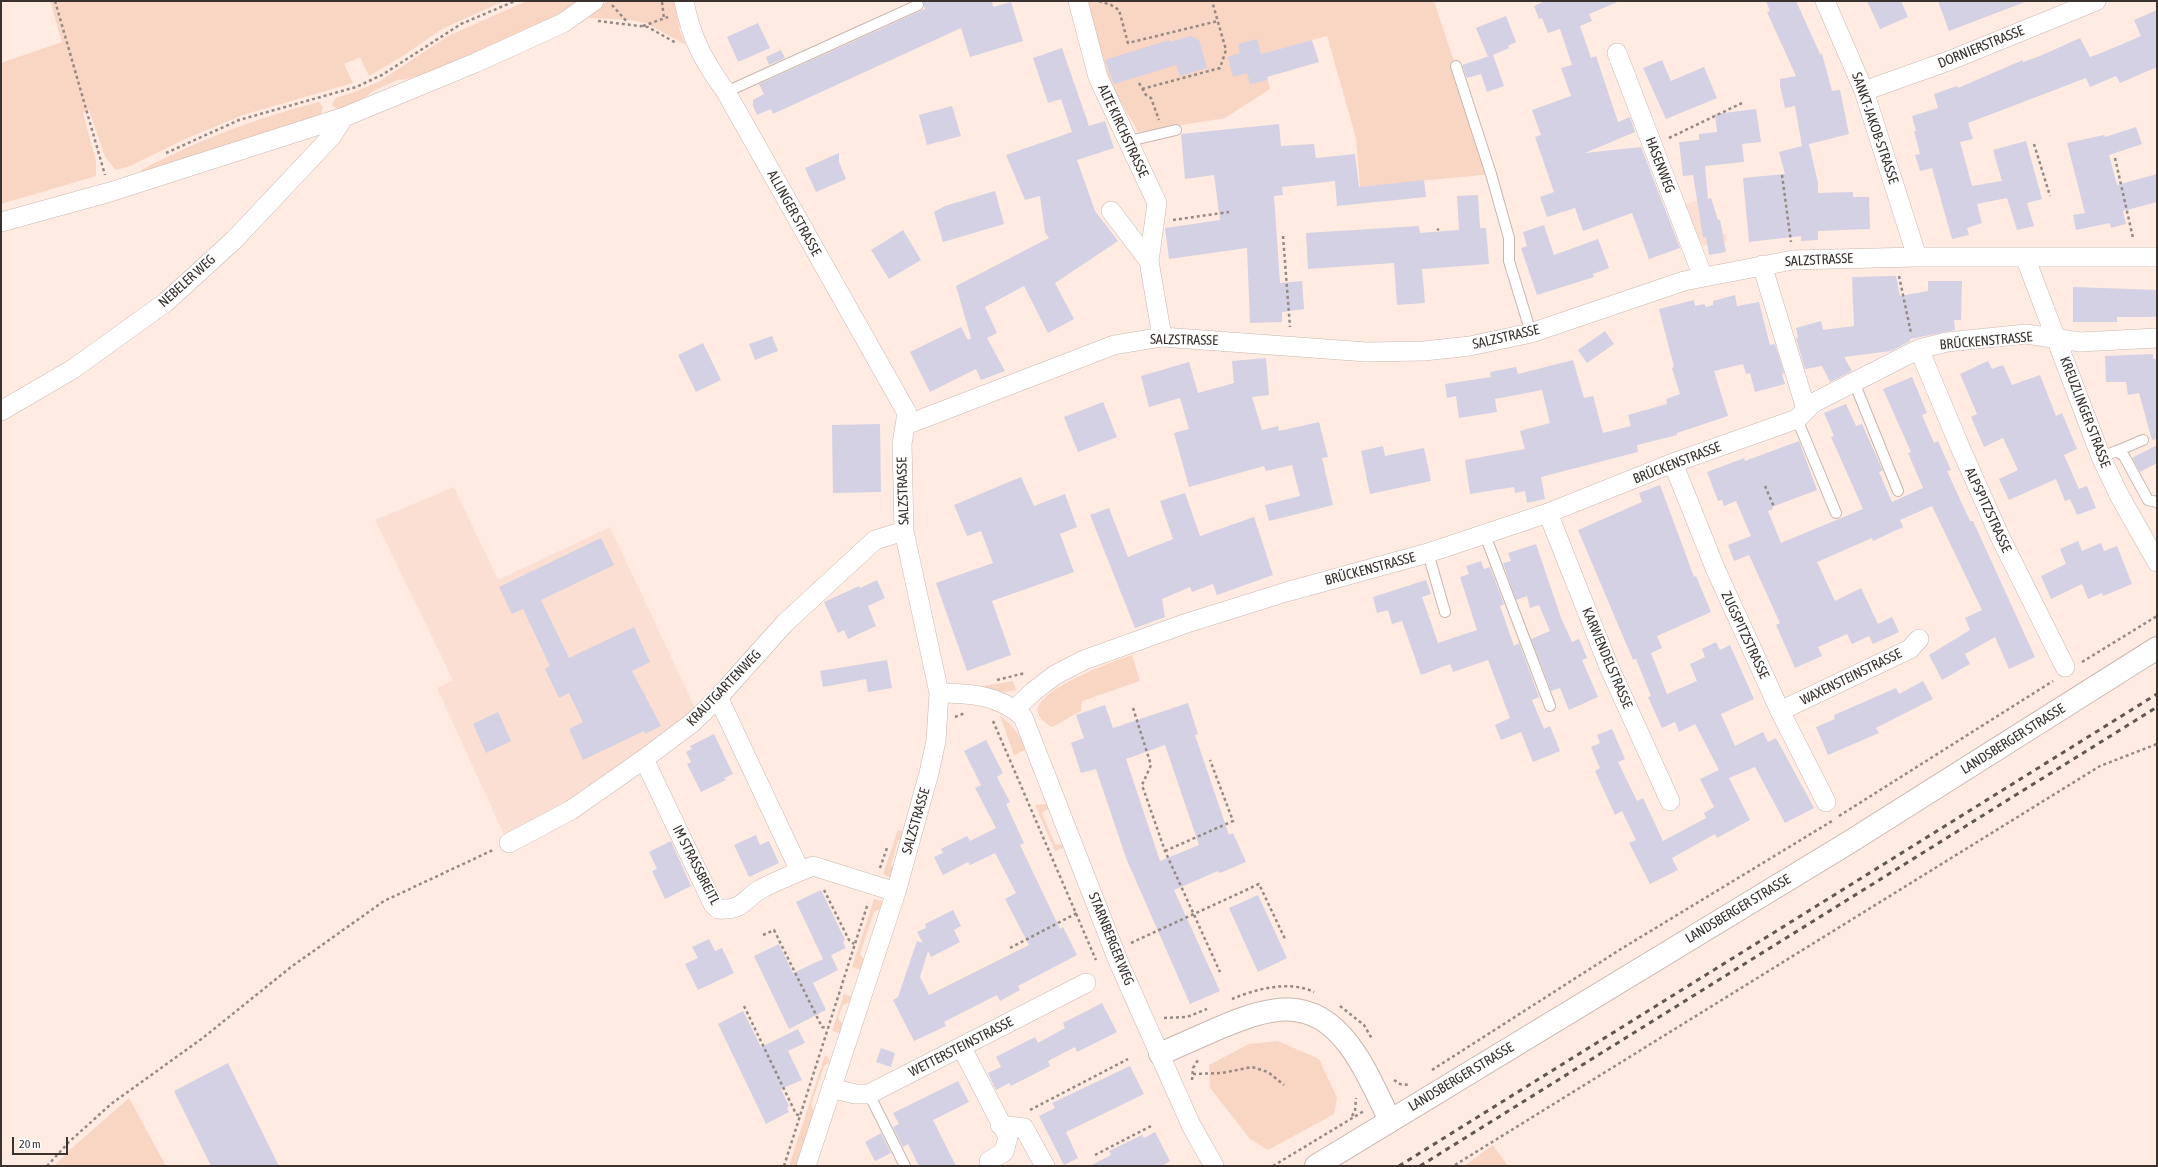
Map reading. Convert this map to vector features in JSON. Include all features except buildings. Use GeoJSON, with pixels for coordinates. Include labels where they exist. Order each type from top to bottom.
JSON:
{"type":"FeatureCollection","features":[{"type":"Feature","properties":{"kind":"main road","name":"LANDSBERGER STRASSE"},"geometry":{"type":"LineString","coordinates":[[1316,1166],[1385,1111],[1848,843],[2157,648]]}},
{"type":"Feature","properties":{"kind":"main road"},"geometry":{"type":"LineString","coordinates":[[1160,1054],[1262,1011],[1291,1009],[1306,1012],[1326,1022],[1349,1045],[1385,1111]]}},
{"type":"Feature","properties":{"kind":"street"},"geometry":{"type":"LineString","coordinates":[[1,222],[110,192],[344,116],[496,54],[563,23],[594,1]]}},
{"type":"Feature","properties":{"kind":"street","name":"ALTE KIRCHSTRASSE"},"geometry":{"type":"LineString","coordinates":[[1078,1],[1098,77],[1157,203],[1149,261],[1162,337]]}},
{"type":"Feature","properties":{"kind":"street","name":"SANKT-JAKOB-STRASSE"},"geometry":{"type":"LineString","coordinates":[[1825,1],[1864,91],[1917,257]]}},
{"type":"Feature","properties":{"kind":"street","name":"DORNIERSTRASSE"},"geometry":{"type":"LineString","coordinates":[[1864,91],[1951,60],[2090,2]]}},
{"type":"Feature","properties":{"kind":"street","name":"ALLINGER STRASSE"},"geometry":{"type":"LineString","coordinates":[[685,6],[693,38],[706,64],[726,92],[907,413],[906,425]]}},
{"type":"Feature","properties":{"kind":"street","name":"HASENWEG"},"geometry":{"type":"LineString","coordinates":[[1617,53],[1703,277]]}},
{"type":"Feature","properties":{"kind":"street","name":"NEBELER WEG"},"geometry":{"type":"LineString","coordinates":[[1,411],[73,369],[166,302],[234,240],[331,137],[344,116]]}},
{"type":"Feature","properties":{"kind":"street","name":"ALTE KIRCHSTRASSE"},"geometry":{"type":"LineString","coordinates":[[1111,211],[1149,261]]}},
{"type":"Feature","properties":{"kind":"street","name":"SALZSTRASSE"},"geometry":{"type":"LineString","coordinates":[[806,1166],[896,892],[929,773],[938,716],[939,693],[904,531],[902,444],[906,425],[1114,345],[1162,337],[1367,352],[1424,351],[1470,346],[1530,333],[1684,281],[1793,260],[1917,257],[2157,256]]}},
{"type":"Feature","properties":{"kind":"street","name":"KREUZLINGER STRASSE"},"geometry":{"type":"LineString","coordinates":[[2025,257],[2056,338],[2109,454],[2119,495],[2157,562]]}},
{"type":"Feature","properties":{"kind":"street"},"geometry":{"type":"LineString","coordinates":[[1762,265],[1801,414]]}},
{"type":"Feature","properties":{"kind":"street","name":"BRÜCKENSTRASSE"},"geometry":{"type":"LineString","coordinates":[[1015,709],[1034,691],[1055,675],[1084,660],[1188,623],[1286,592],[1428,553],[1486,535],[1548,513],[1801,414],[1854,382],[1917,350],[1947,342],[2026,334],[2080,342],[2157,338]]}},
{"type":"Feature","properties":{"kind":"street","name":"ALPSPITZSTRASSE"},"geometry":{"type":"LineString","coordinates":[[1917,350],[2001,539],[2066,670]]}},
{"type":"Feature","properties":{"kind":"street","name":"ZUGSPITZSTRASSE"},"geometry":{"type":"LineString","coordinates":[[1673,463],[1715,568],[1780,711],[1826,802]]}},
{"type":"Feature","properties":{"kind":"street","name":"KARWENDELSTRASSE"},"geometry":{"type":"LineString","coordinates":[[1548,513],[1609,667],[1670,801]]}},
{"type":"Feature","properties":{"kind":"street","name":"KRAUTGARTENWEG"},"geometry":{"type":"LineString","coordinates":[[509,843],[571,810],[644,759],[692,722],[718,697],[786,623],[875,540],[904,531]]}},
{"type":"Feature","properties":{"kind":"street","name":"WAXENSTEINSTRASSE"},"geometry":{"type":"LineString","coordinates":[[1780,711],[1910,649],[1919,639]]}},
{"type":"Feature","properties":{"kind":"street"},"geometry":{"type":"LineString","coordinates":[[939,693],[962,693],[992,698],[1015,709]]}},
{"type":"Feature","properties":{"kind":"street"},"geometry":{"type":"LineString","coordinates":[[718,697],[800,871]]}},
{"type":"Feature","properties":{"kind":"street","name":"STARNBERGER WEG"},"geometry":{"type":"LineString","coordinates":[[1015,709],[1023,717],[1037,748],[1114,950],[1191,1125],[1214,1166]]}},
{"type":"Feature","properties":{"kind":"street","name":"IM STRASSBREITL"},"geometry":{"type":"LineString","coordinates":[[644,759],[713,904],[718,909],[729,910],[746,902],[759,890],[813,866],[823,867],[896,892]]}},
{"type":"Feature","properties":{"kind":"street","name":"WETTERSTEINSTRASSE"},"geometry":{"type":"LineString","coordinates":[[869,1094],[962,1048],[1086,983]]}},
{"type":"Feature","properties":{"kind":"street"},"geometry":{"type":"LineString","coordinates":[[962,1048],[1000,1125],[1008,1137],[1004,1152],[990,1161],[992,1166]]}},
{"type":"Feature","properties":{"kind":"street"},"geometry":{"type":"LineString","coordinates":[[831,1088],[855,1094],[869,1094]]}},
{"type":"Feature","properties":{"kind":"street"},"geometry":{"type":"LineString","coordinates":[[1000,1125],[1024,1128],[1045,1166]]}},
{"type":"Feature","properties":{"kind":"lane"},"geometry":{"type":"LineString","coordinates":[[726,92],[918,5]]}},
{"type":"Feature","properties":{"kind":"lane"},"geometry":{"type":"LineString","coordinates":[[1456,66],[1499,204],[1508,238],[1509,261],[1530,333]]}},
{"type":"Feature","properties":{"kind":"lane"},"geometry":{"type":"LineString","coordinates":[[1129,141],[1176,130]]}},
{"type":"Feature","properties":{"kind":"lane"},"geometry":{"type":"LineString","coordinates":[[1854,382],[1898,491]]}},
{"type":"Feature","properties":{"kind":"lane"},"geometry":{"type":"LineString","coordinates":[[1801,414],[1836,513]]}},
{"type":"Feature","properties":{"kind":"lane"},"geometry":{"type":"LineString","coordinates":[[2109,454],[2143,440]]}},
{"type":"Feature","properties":{"kind":"lane"},"geometry":{"type":"LineString","coordinates":[[2109,454],[2124,456],[2148,500],[2157,502]]}},
{"type":"Feature","properties":{"kind":"lane"},"geometry":{"type":"LineString","coordinates":[[1486,535],[1550,706]]}},
{"type":"Feature","properties":{"kind":"lane"},"geometry":{"type":"LineString","coordinates":[[1428,553],[1445,612]]}},
{"type":"Feature","properties":{"kind":"lane"},"geometry":{"type":"LineString","coordinates":[[869,1094],[905,1166]]}},
{"type":"Feature","properties":{"kind":"path"},"geometry":{"type":"LineString","coordinates":[[55,1],[98,154]]}},
{"type":"Feature","properties":{"kind":"path"},"geometry":{"type":"LineString","coordinates":[[162,154],[239,120],[356,87],[382,75],[461,24],[515,1]]}},
{"type":"Feature","properties":{"kind":"path"},"geometry":{"type":"LineString","coordinates":[[608,1],[629,24]]}},
{"type":"Feature","properties":{"kind":"path"},"geometry":{"type":"LineString","coordinates":[[1099,1],[1111,5],[1119,10],[1128,43],[1218,21]]}},
{"type":"Feature","properties":{"kind":"path"},"geometry":{"type":"LineString","coordinates":[[1142,89],[1220,68],[1226,50],[1212,1]]}},
{"type":"Feature","properties":{"kind":"path"},"geometry":{"type":"LineString","coordinates":[[662,2],[664,19]]}},
{"type":"Feature","properties":{"kind":"path"},"geometry":{"type":"LineString","coordinates":[[642,26],[664,19],[685,6]]}},
{"type":"Feature","properties":{"kind":"path"},"geometry":{"type":"LineString","coordinates":[[594,22],[642,26],[670,38],[681,46]]}},
{"type":"Feature","properties":{"kind":"path"},"geometry":{"type":"LineString","coordinates":[[1139,83],[1142,89],[1151,98],[1160,121]]}},
{"type":"Feature","properties":{"kind":"path"},"geometry":{"type":"LineString","coordinates":[[1652,146],[1742,103]]}},
{"type":"Feature","properties":{"kind":"path"},"geometry":{"type":"LineString","coordinates":[[2034,144],[2050,196]]}},
{"type":"Feature","properties":{"kind":"path"},"geometry":{"type":"LineString","coordinates":[[2115,158],[2132,236],[2133,257]]}},
{"type":"Feature","properties":{"kind":"path"},"geometry":{"type":"LineString","coordinates":[[1782,175],[1793,260]]}},
{"type":"Feature","properties":{"kind":"path"},"geometry":{"type":"LineString","coordinates":[[1154,222],[1229,212]]}},
{"type":"Feature","properties":{"kind":"path"},"geometry":{"type":"LineString","coordinates":[[1283,236],[1290,346]]}},
{"type":"Feature","properties":{"kind":"path"},"geometry":{"type":"LineString","coordinates":[[1897,258],[1898,272],[1917,350]]}},
{"type":"Feature","properties":{"kind":"path"},"geometry":{"type":"LineString","coordinates":[[1765,486],[1774,507]]}},
{"type":"Feature","properties":{"kind":"path"},"geometry":{"type":"LineString","coordinates":[[1428,1072],[1614,954],[1836,819],[2066,670],[2157,616]]}},
{"type":"Feature","properties":{"kind":"path"},"geometry":{"type":"LineString","coordinates":[[1133,708],[1151,765],[1142,785],[1165,851],[1220,972]]}},
{"type":"Feature","properties":{"kind":"path"},"geometry":{"type":"LineString","coordinates":[[938,716],[957,717],[971,712]]}},
{"type":"Feature","properties":{"kind":"path"},"geometry":{"type":"LineString","coordinates":[[990,718],[995,722],[998,733]]}},
{"type":"Feature","properties":{"kind":"path"},"geometry":{"type":"LineString","coordinates":[[1455,1165],[2100,766],[2157,744]]}},
{"type":"Feature","properties":{"kind":"path"},"geometry":{"type":"LineString","coordinates":[[1165,851],[1233,821],[1210,760]]}},
{"type":"Feature","properties":{"kind":"path"},"geometry":{"type":"LineString","coordinates":[[784,1166],[854,944],[889,841]]}},
{"type":"Feature","properties":{"kind":"path"},"geometry":{"type":"LineString","coordinates":[[47,1166],[69,1142],[111,1104],[204,1036],[291,967],[384,901],[509,843]]}},
{"type":"Feature","properties":{"kind":"path"},"geometry":{"type":"LineString","coordinates":[[823,867],[819,879],[849,940],[854,944]]}},
{"type":"Feature","properties":{"kind":"path"},"geometry":{"type":"LineString","coordinates":[[1114,950],[1259,884],[1286,941]]}},
{"type":"Feature","properties":{"kind":"path"},"geometry":{"type":"LineString","coordinates":[[1010,948],[1076,913]]}},
{"type":"Feature","properties":{"kind":"path"},"geometry":{"type":"LineString","coordinates":[[763,935],[774,930],[822,1027],[827,1028]]}},
{"type":"Feature","properties":{"kind":"path"},"geometry":{"type":"LineString","coordinates":[[744,1006],[796,1114],[800,1116]]}},
{"type":"Feature","properties":{"kind":"path"},"geometry":{"type":"LineString","coordinates":[[1193,1086],[1193,1074],[1198,1060],[1203,1055]]}},
{"type":"Feature","properties":{"kind":"path"},"geometry":{"type":"LineString","coordinates":[[1027,1111],[1128,1060]]}},
{"type":"Feature","properties":{"kind":"path"},"geometry":{"type":"LineString","coordinates":[[1193,1074],[1222,1073],[1252,1067],[1268,1072],[1284,1085]]}},
{"type":"Feature","properties":{"kind":"path"},"geometry":{"type":"LineString","coordinates":[[1409,1085],[1415,1080]]}},
{"type":"Feature","properties":{"kind":"path"},"geometry":{"type":"LineString","coordinates":[[1351,1117],[1356,1105],[1354,1092]]}},
{"type":"Feature","properties":{"kind":"path"},"geometry":{"type":"LineString","coordinates":[[1274,1166],[1351,1117],[1385,1111]]}},
{"type":"Feature","properties":{"kind":"path"},"geometry":{"type":"LineString","coordinates":[[1095,1155],[1153,1126]]}},
{"type":"Feature","properties":{"kind":"shaded area"},"geometry":{"type":"Polygon","coordinates":[[[50,1],[504,1],[442,29],[400,58],[369,76],[360,57],[344,64],[353,83],[243,115],[183,140],[130,166],[116,170],[105,157],[89,110],[83,113],[96,161],[96,176],[1,204],[1,63],[62,42],[50,1]]]}},
{"type":"Feature","properties":{"kind":"shaded area"},"geometry":{"type":"Polygon","coordinates":[[[527,1],[580,1],[544,23],[438,69],[408,79],[397,80],[373,91],[361,101],[338,109],[332,104],[336,98],[380,81],[448,36],[527,1]]]}},
{"type":"Feature","properties":{"kind":"shaded area"},"geometry":{"type":"Polygon","coordinates":[[[607,1],[674,1],[680,31],[686,45],[646,23],[630,20],[588,18],[607,1]]]}},
{"type":"Feature","properties":{"kind":"shaded area"},"geometry":{"type":"Polygon","coordinates":[[[1087,1],[1434,1],[1491,174],[1360,187],[1356,138],[1327,36],[1261,54],[1270,89],[1225,118],[1138,132],[1111,85],[1087,1]]]}},
{"type":"Feature","properties":{"kind":"shaded area"},"geometry":{"type":"Polygon","coordinates":[[[319,102],[323,107],[321,114],[142,174],[141,170],[207,139],[272,115],[319,102]]]}},
{"type":"Feature","properties":{"kind":"shaded area"},"geometry":{"type":"Polygon","coordinates":[[[1711,198],[1715,213],[1718,220],[1720,220],[1723,234],[1726,234],[1727,241],[1700,246],[1684,204],[1711,198]]]}},
{"type":"Feature","properties":{"kind":"shaded area"},"geometry":{"type":"Polygon","coordinates":[[[454,487],[498,580],[610,527],[696,710],[568,804],[505,837],[437,688],[453,680],[375,520],[454,487]]]}},
{"type":"Feature","properties":{"kind":"shaded area"},"geometry":{"type":"Polygon","coordinates":[[[1132,655],[1140,681],[1082,701],[1081,711],[1052,727],[1040,717],[1038,712],[1040,703],[1061,686],[1109,663],[1132,655]]]}},
{"type":"Feature","properties":{"kind":"shaded area"},"geometry":{"type":"Polygon","coordinates":[[[1013,681],[1016,690],[1003,692],[977,687],[1013,681]]]}},
{"type":"Feature","properties":{"kind":"shaded area"},"geometry":{"type":"Polygon","coordinates":[[[1000,716],[1011,725],[1027,746],[1025,750],[1014,755],[1000,716]]]}},
{"type":"Feature","properties":{"kind":"shaded area"},"geometry":{"type":"Polygon","coordinates":[[[1047,804],[1048,809],[1042,813],[1055,844],[1062,845],[1063,848],[1055,851],[1035,805],[1047,804]]]}},
{"type":"Feature","properties":{"kind":"shaded area"},"geometry":{"type":"Polygon","coordinates":[[[898,830],[905,832],[903,840],[898,840],[891,865],[894,870],[891,878],[883,874],[898,830]]]}},
{"type":"Feature","properties":{"kind":"shaded area"},"geometry":{"type":"Polygon","coordinates":[[[874,899],[882,901],[880,909],[874,912],[860,954],[864,960],[860,970],[852,967],[874,899]]]}},
{"type":"Feature","properties":{"kind":"shaded area"},"geometry":{"type":"Polygon","coordinates":[[[844,994],[852,997],[850,1002],[843,1005],[838,1018],[843,1025],[840,1033],[832,1031],[844,994]]]}},
{"type":"Feature","properties":{"kind":"shaded area"},"geometry":{"type":"Polygon","coordinates":[[[1278,1041],[1319,1059],[1337,1098],[1334,1114],[1268,1150],[1250,1139],[1210,1088],[1209,1065],[1249,1044],[1278,1041]]]}},
{"type":"Feature","properties":{"kind":"shaded area"},"geometry":{"type":"Polygon","coordinates":[[[825,1055],[831,1061],[824,1066],[811,1105],[814,1111],[797,1166],[789,1166],[825,1055]]]}},
{"type":"Feature","properties":{"kind":"shaded area"},"geometry":{"type":"Polygon","coordinates":[[[129,1098],[166,1166],[54,1166],[73,1147],[129,1098]]]}},
{"type":"Feature","properties":{"kind":"shaded area"},"geometry":{"type":"Polygon","coordinates":[[[1493,1145],[1508,1166],[1464,1166],[1493,1145]]]}},
{"type":"Feature","properties":{"kind":"railway"},"geometry":{"type":"LineString","coordinates":[[1399,1166],[2157,694]]}},
{"type":"Feature","properties":{"kind":"railway"},"geometry":{"type":"LineString","coordinates":[[1420,1166],[2157,707]]}}]}
